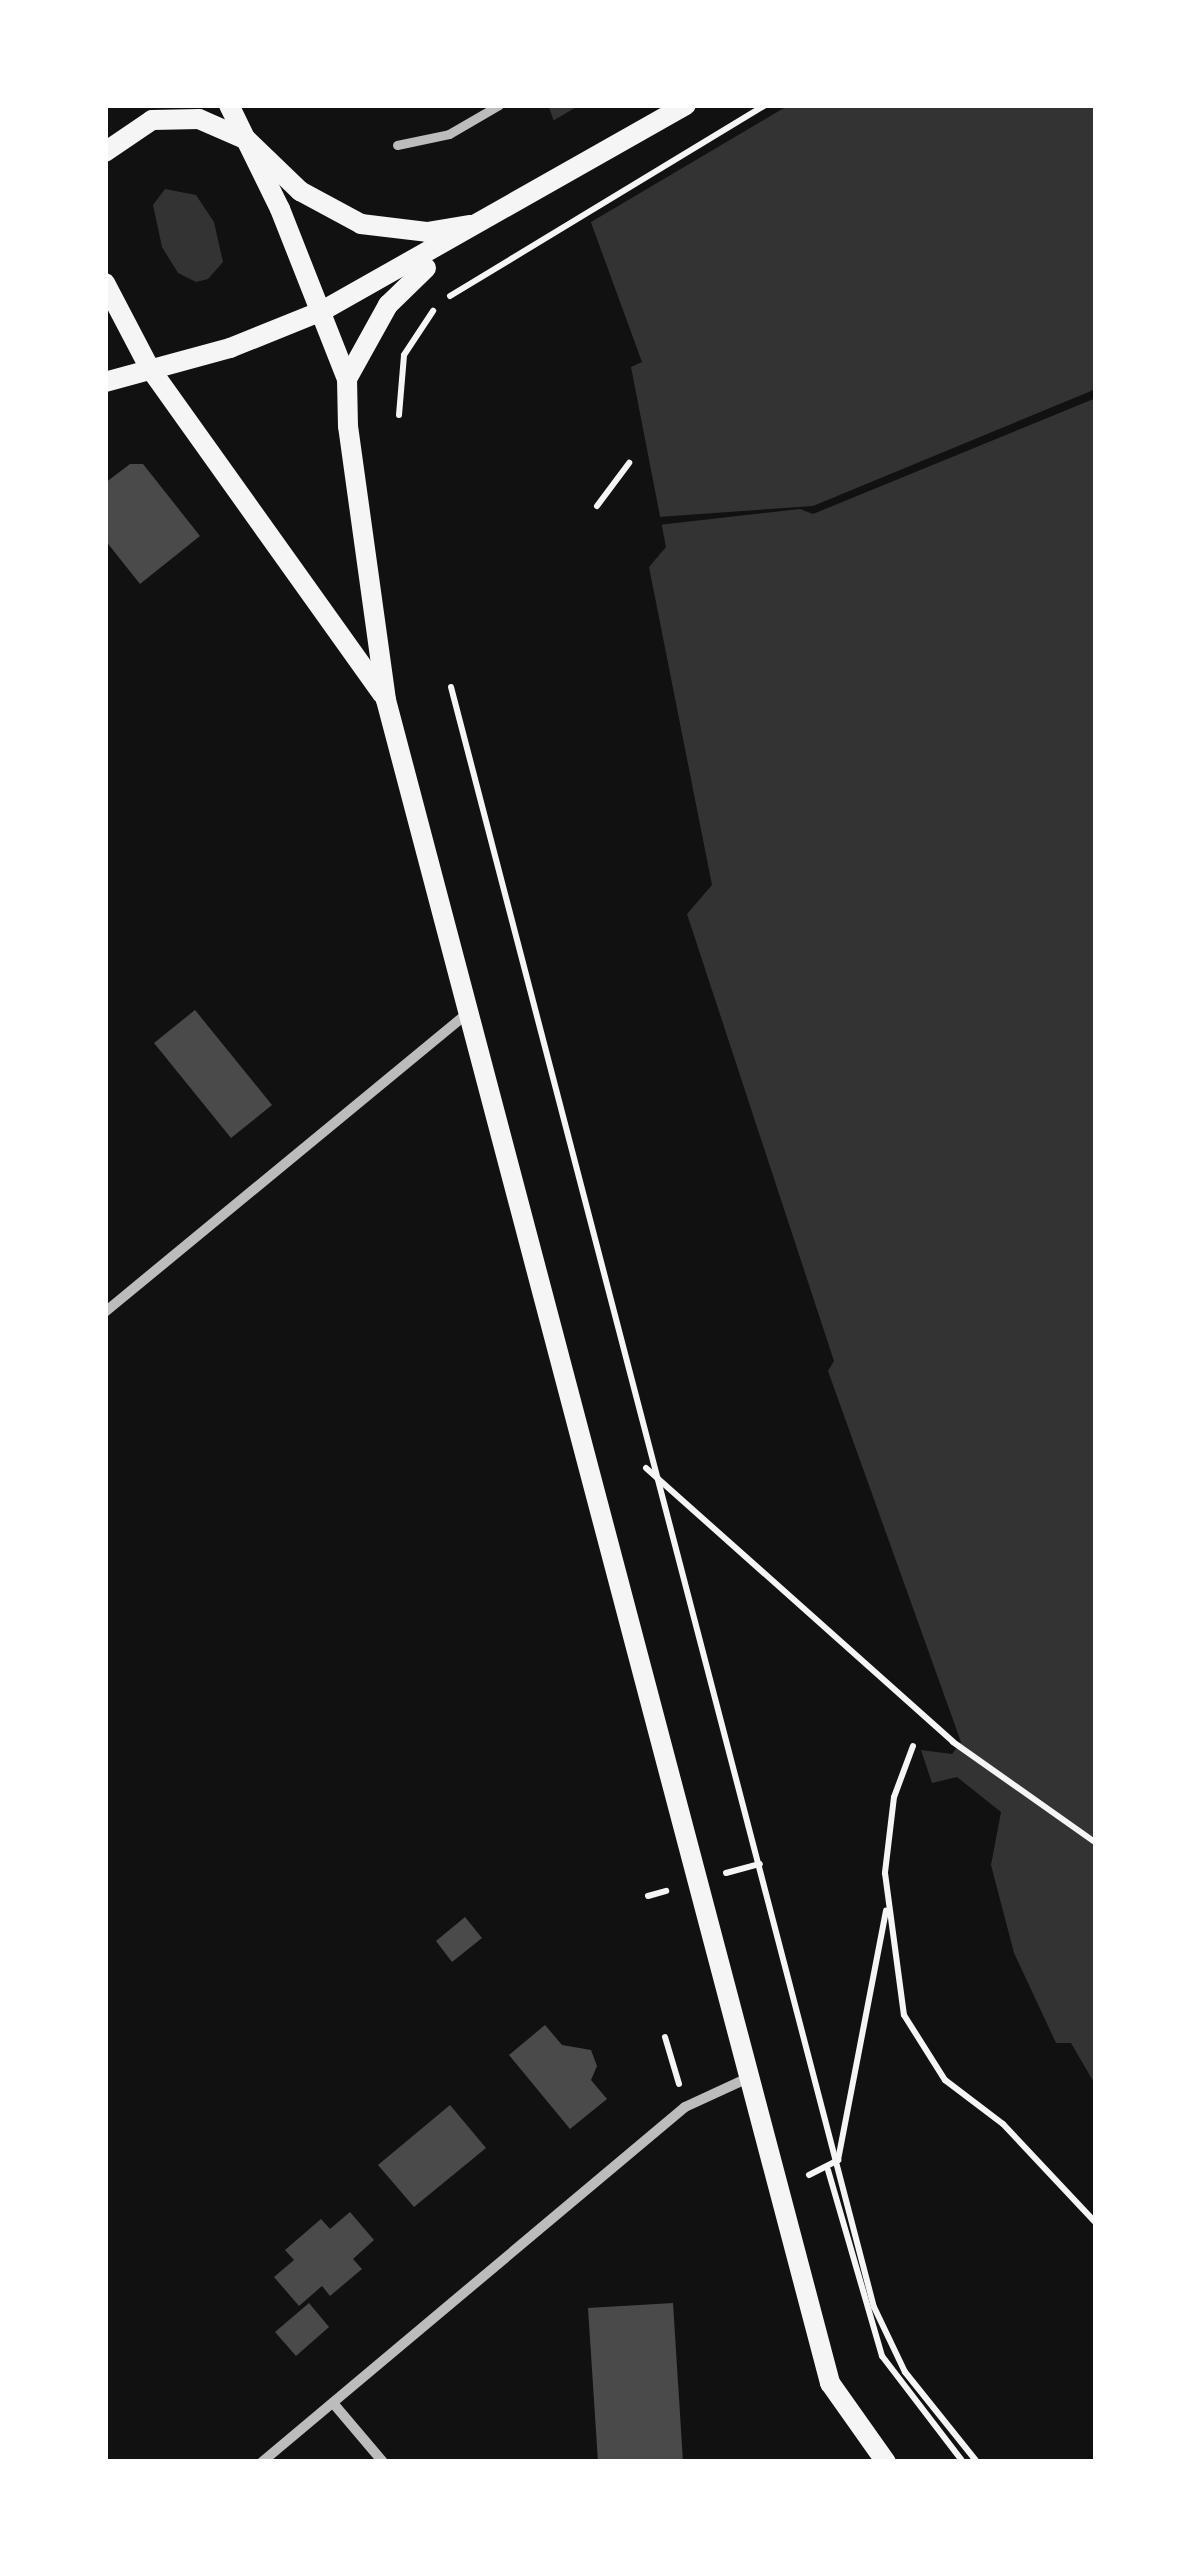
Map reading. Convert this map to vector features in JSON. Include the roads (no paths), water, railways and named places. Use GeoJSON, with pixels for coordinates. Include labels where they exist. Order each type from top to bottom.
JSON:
{"type":"FeatureCollection","features":[{"type":"Feature","properties":{"kind":"main road"},"geometry":{"type":"LineString","coordinates":[[229,105],[322,311],[348,379],[348,426],[386,700],[830,2383],[886,2462]]}},
{"type":"Feature","properties":{"kind":"main road"},"geometry":{"type":"LineString","coordinates":[[105,382],[230,348],[322,311],[491,220],[686,105]]}},
{"type":"Feature","properties":{"kind":"main road"},"geometry":{"type":"LineString","coordinates":[[105,152],[138,127],[176,116],[221,126],[247,140],[300,191],[361,224],[427,232],[491,220]]}},
{"type":"Feature","properties":{"kind":"main road"},"geometry":{"type":"LineString","coordinates":[[348,379],[388,305],[491,220]]}},
{"type":"Feature","properties":{"kind":"main road"},"geometry":{"type":"LineString","coordinates":[[105,283],[149,367],[386,700]]}},
{"type":"Feature","properties":{"kind":"street"},"geometry":{"type":"LineString","coordinates":[[397,145],[450,134],[498,106]]}},
{"type":"Feature","properties":{"kind":"street"},"geometry":{"type":"LineString","coordinates":[[105,1312],[470,1012]]}},
{"type":"Feature","properties":{"kind":"street"},"geometry":{"type":"LineString","coordinates":[[262,2462],[686,2106],[748,2078]]}},
{"type":"Feature","properties":{"kind":"street"},"geometry":{"type":"LineString","coordinates":[[334,2403],[383,2462]]}}]}
